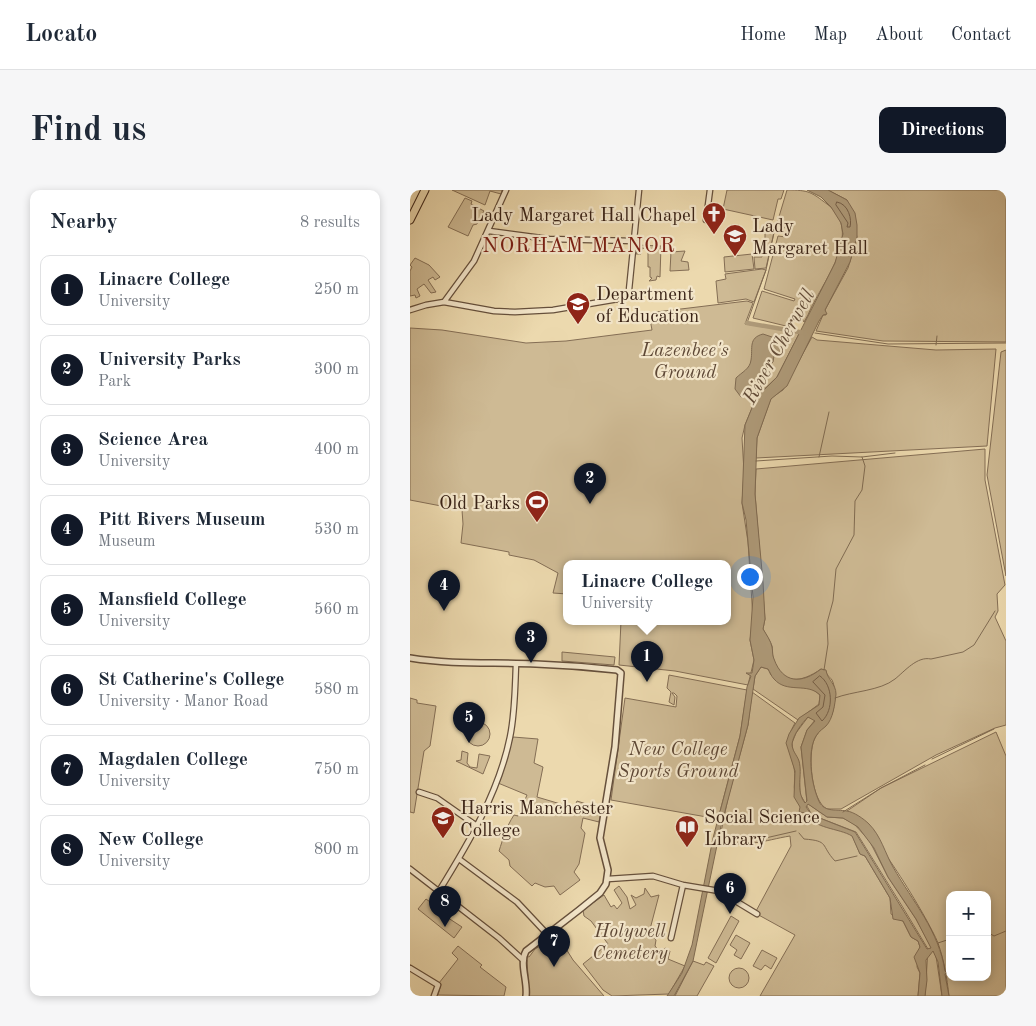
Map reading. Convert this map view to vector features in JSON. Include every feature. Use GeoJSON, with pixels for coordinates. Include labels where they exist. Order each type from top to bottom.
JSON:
{"type":"FeatureCollection","features":[{"type":"Feature","properties":{"kind":"main road"},"geometry":{"type":"LineString","coordinates":[[410,220],[425,190]]}},
{"type":"Feature","properties":{"kind":"street"},"geometry":{"type":"LineString","coordinates":[[444,302],[474,261],[506,190]]}},
{"type":"Feature","properties":{"kind":"street"},"geometry":{"type":"LineString","coordinates":[[410,310],[444,302],[494,311],[515,312],[553,310],[622,299],[627,296],[640,190]]}},
{"type":"Feature","properties":{"kind":"street"},"geometry":{"type":"LineString","coordinates":[[706,220],[710,190]]}},
{"type":"Feature","properties":{"kind":"street"},"geometry":{"type":"LineString","coordinates":[[489,231],[549,239],[634,241]]}},
{"type":"Feature","properties":{"kind":"street"},"geometry":{"type":"LineString","coordinates":[[410,658],[458,664],[581,666],[620,672],[622,676],[616,747],[600,838],[607,862],[608,879],[600,893],[532,945],[522,959]]}},
{"type":"Feature","properties":{"kind":"street"},"geometry":{"type":"LineString","coordinates":[[439,891],[459,859],[493,790],[510,739],[514,713],[516,664]]}},
{"type":"Feature","properties":{"kind":"street"},"geometry":{"type":"LineString","coordinates":[[419,792],[437,798],[476,826]]}},
{"type":"Feature","properties":{"kind":"street"},"geometry":{"type":"LineString","coordinates":[[459,859],[517,902],[547,934]]}},
{"type":"Feature","properties":{"kind":"street"},"geometry":{"type":"LineString","coordinates":[[410,869],[522,959],[527,982],[526,996]]}},
{"type":"Feature","properties":{"kind":"street"},"geometry":{"type":"LineString","coordinates":[[608,879],[653,876],[683,885],[719,892],[757,914]]}},
{"type":"Feature","properties":{"kind":"street"},"geometry":{"type":"LineString","coordinates":[[671,938],[683,885]]}},
{"type":"Feature","properties":{"kind":"street"},"geometry":{"type":"LineString","coordinates":[[410,968],[438,985],[434,996]]}},
{"type":"Feature","properties":{"kind":"green space"},"geometry":{"type":"Polygon","coordinates":[[[452,190],[502,190],[501,194],[490,191],[485,205],[452,190]]]}},
{"type":"Feature","properties":{"kind":"green space"},"geometry":{"type":"Polygon","coordinates":[[[727,190],[784,190],[781,199],[778,199],[773,220],[723,209],[727,190]]]}},
{"type":"Feature","properties":{"kind":"green space"},"geometry":{"type":"Polygon","coordinates":[[[787,190],[809,192],[827,204],[838,216],[842,229],[837,259],[804,322],[802,319],[795,317],[793,325],[787,323],[786,326],[753,318],[762,291],[794,301],[795,299],[764,289],[778,236],[786,237],[789,229],[779,226],[778,220],[787,190]]]}},
{"type":"Feature","properties":{"kind":"green space"},"geometry":{"type":"Polygon","coordinates":[[[828,190],[1006,190],[1006,342],[883,341],[816,331],[823,315],[826,315],[825,310],[848,268],[857,237],[847,200],[828,190]]]}},
{"type":"Feature","properties":{"kind":"green space"},"geometry":{"type":"Polygon","coordinates":[[[465,198],[472,201],[471,204],[484,211],[477,224],[473,225],[468,236],[448,227],[465,198]]]}},
{"type":"Feature","properties":{"kind":"green space"},"geometry":{"type":"Polygon","coordinates":[[[762,228],[775,228],[766,268],[755,269],[754,257],[762,257],[762,239],[765,239],[765,232],[762,232],[762,228]]]}},
{"type":"Feature","properties":{"kind":"green space"},"geometry":{"type":"Polygon","coordinates":[[[638,245],[661,246],[660,277],[657,276],[656,280],[649,281],[652,278],[650,277],[650,267],[648,267],[648,249],[642,248],[641,254],[636,254],[638,245]]]}},
{"type":"Feature","properties":{"kind":"green space"},"geometry":{"type":"Polygon","coordinates":[[[685,251],[681,261],[688,262],[689,270],[670,271],[671,252],[685,251]]]}},
{"type":"Feature","properties":{"kind":"green space"},"geometry":{"type":"Polygon","coordinates":[[[752,254],[754,269],[725,272],[724,257],[752,254]]]}},
{"type":"Feature","properties":{"kind":"green space"},"geometry":{"type":"Polygon","coordinates":[[[415,258],[429,265],[440,277],[435,280],[433,277],[428,280],[436,292],[431,293],[424,284],[417,289],[420,296],[416,298],[415,295],[410,296],[410,271],[412,267],[410,265],[415,258]]]}},
{"type":"Feature","properties":{"kind":"green space"},"geometry":{"type":"Polygon","coordinates":[[[766,270],[754,302],[746,299],[718,303],[716,281],[726,279],[725,274],[766,270]]]}},
{"type":"Feature","properties":{"kind":"green space","name":"Lazenbee's Ground"},"geometry":{"type":"Polygon","coordinates":[[[747,301],[753,303],[745,324],[800,332],[777,377],[757,396],[745,425],[742,438],[744,472],[742,503],[748,542],[753,618],[750,640],[754,660],[748,685],[675,671],[619,665],[621,625],[731,625],[731,560],[563,560],[563,594],[553,593],[558,573],[534,560],[509,555],[509,552],[461,543],[462,510],[410,500],[410,328],[442,330],[526,343],[566,341],[652,330],[650,319],[656,312],[747,301]]]}},
{"type":"Feature","properties":{"kind":"green space"},"geometry":{"type":"Polygon","coordinates":[[[812,337],[817,340],[936,350],[996,349],[987,446],[756,458],[757,438],[771,398],[783,390],[812,337]]]}},
{"type":"Feature","properties":{"kind":"green space"},"geometry":{"type":"Polygon","coordinates":[[[1006,350],[1006,576],[987,475],[1001,352],[1006,350]]]}},
{"type":"Feature","properties":{"kind":"green space"},"geometry":{"type":"Polygon","coordinates":[[[985,449],[985,480],[1005,585],[997,594],[998,611],[995,617],[1006,641],[1006,725],[995,728],[936,755],[841,809],[827,809],[817,797],[814,788],[811,756],[814,740],[832,715],[835,695],[834,687],[826,671],[821,669],[814,674],[799,679],[786,677],[781,673],[773,657],[772,646],[763,629],[765,619],[755,494],[756,469],[985,449]]]}},
{"type":"Feature","properties":{"kind":"green space"},"geometry":{"type":"Polygon","coordinates":[[[562,652],[615,657],[614,665],[562,661],[562,652]]]}},
{"type":"Feature","properties":{"kind":"green space"},"geometry":{"type":"Polygon","coordinates":[[[761,667],[768,669],[771,675],[811,688],[820,695],[819,704],[798,720],[753,689],[755,676],[761,667]]]}},
{"type":"Feature","properties":{"kind":"green space","name":"New College Sports Ground"},"geometry":{"type":"Polygon","coordinates":[[[669,675],[747,690],[740,736],[718,819],[611,800],[625,698],[676,707],[677,696],[674,693],[672,693],[675,697],[674,705],[669,702],[671,692],[667,688],[669,675]]]}},
{"type":"Feature","properties":{"kind":"green space"},"geometry":{"type":"Polygon","coordinates":[[[752,692],[795,723],[789,735],[788,745],[794,767],[794,791],[798,803],[818,820],[852,835],[860,854],[865,856],[890,898],[891,914],[903,921],[911,937],[918,941],[920,947],[917,967],[920,973],[918,996],[760,996],[795,935],[755,913],[791,846],[790,836],[754,843],[737,843],[720,837],[728,798],[748,725],[752,692]]]}},
{"type":"Feature","properties":{"kind":"green space"},"geometry":{"type":"Polygon","coordinates":[[[410,698],[417,700],[417,703],[436,706],[430,746],[424,751],[414,813],[410,812],[410,698]]]}},
{"type":"Feature","properties":{"kind":"green space"},"geometry":{"type":"Polygon","coordinates":[[[808,717],[815,720],[807,730],[801,747],[807,803],[827,817],[843,818],[854,824],[869,840],[888,877],[916,919],[936,956],[942,996],[925,996],[928,949],[856,832],[812,815],[800,794],[799,763],[793,751],[792,743],[796,733],[808,717]]]}},
{"type":"Feature","properties":{"kind":"green space"},"geometry":{"type":"Polygon","coordinates":[[[478,722],[486,726],[490,734],[486,742],[478,746],[470,742],[466,734],[470,726],[478,722]]]}},
{"type":"Feature","properties":{"kind":"green space"},"geometry":{"type":"Polygon","coordinates":[[[996,732],[1006,756],[1006,996],[949,996],[947,981],[991,981],[991,891],[946,891],[946,976],[938,943],[923,913],[897,871],[869,832],[847,811],[881,788],[996,732]]]}},
{"type":"Feature","properties":{"kind":"green space"},"geometry":{"type":"Polygon","coordinates":[[[513,737],[538,739],[534,763],[543,767],[537,797],[574,808],[577,801],[602,809],[599,822],[583,818],[581,828],[585,833],[579,864],[574,872],[580,880],[560,895],[554,886],[545,887],[535,883],[532,886],[510,866],[509,860],[499,851],[509,824],[514,815],[518,816],[527,795],[498,783],[513,737]]]}},
{"type":"Feature","properties":{"kind":"green space"},"geometry":{"type":"Polygon","coordinates":[[[462,751],[468,753],[467,763],[470,767],[477,768],[479,754],[490,756],[483,774],[456,761],[461,760],[462,751]]]}},
{"type":"Feature","properties":{"kind":"green space","name":"Holywell Cemetery"},"geometry":{"type":"Polygon","coordinates":[[[619,886],[627,897],[630,909],[636,905],[631,895],[636,898],[644,894],[645,888],[651,897],[659,895],[649,933],[656,940],[655,946],[662,954],[665,948],[670,951],[668,959],[685,966],[669,994],[612,996],[603,990],[583,964],[608,944],[591,921],[584,916],[583,910],[604,895],[611,907],[614,905],[617,909],[622,903],[614,890],[619,886]]]}},
{"type":"Feature","properties":{"kind":"green space"},"geometry":{"type":"Polygon","coordinates":[[[426,899],[436,906],[436,910],[462,927],[454,938],[418,909],[426,899]]]}},
{"type":"Feature","properties":{"kind":"green space"},"geometry":{"type":"Polygon","coordinates":[[[731,916],[739,921],[716,963],[708,958],[731,916]]]}},
{"type":"Feature","properties":{"kind":"green space"},"geometry":{"type":"Polygon","coordinates":[[[736,935],[750,943],[741,959],[734,955],[737,950],[730,945],[736,935]]]}},
{"type":"Feature","properties":{"kind":"green space"},"geometry":{"type":"Polygon","coordinates":[[[558,936],[573,960],[604,996],[529,996],[527,960],[524,959],[526,956],[529,957],[535,949],[558,936]]]}},
{"type":"Feature","properties":{"kind":"green space"},"geometry":{"type":"Polygon","coordinates":[[[458,946],[482,965],[480,967],[506,987],[504,996],[438,995],[441,984],[439,983],[458,959],[452,953],[458,946]]]}},
{"type":"Feature","properties":{"kind":"green space"},"geometry":{"type":"Polygon","coordinates":[[[762,950],[777,958],[771,969],[765,965],[761,970],[753,966],[762,950]]]}},
{"type":"Feature","properties":{"kind":"green space"},"geometry":{"type":"Polygon","coordinates":[[[693,961],[704,965],[706,962],[714,966],[697,996],[675,996],[693,961]]]}},
{"type":"Feature","properties":{"kind":"green space"},"geometry":{"type":"Polygon","coordinates":[[[735,968],[743,968],[749,974],[749,982],[743,988],[735,988],[729,982],[729,974],[735,968]]]}},
{"type":"Feature","properties":{"kind":"water"},"geometry":{"type":"Polygon","coordinates":[[[807,190],[828,190],[847,200],[855,213],[857,237],[850,262],[825,310],[827,314],[823,315],[819,321],[787,386],[771,399],[757,438],[755,494],[763,582],[765,619],[763,629],[771,642],[773,658],[782,673],[794,679],[800,679],[814,674],[821,669],[826,670],[835,687],[834,707],[830,719],[813,742],[811,758],[812,776],[818,799],[826,808],[847,811],[859,816],[877,834],[893,867],[924,917],[937,943],[946,972],[949,996],[942,996],[938,962],[933,951],[926,960],[927,980],[925,996],[918,996],[920,973],[914,957],[920,947],[918,941],[911,937],[903,921],[893,919],[890,898],[865,856],[860,854],[852,836],[820,825],[809,818],[806,813],[799,812],[800,807],[794,797],[795,771],[786,743],[799,718],[819,705],[820,695],[809,689],[785,686],[773,678],[768,669],[761,667],[755,676],[748,725],[721,826],[693,961],[674,996],[667,996],[682,973],[692,945],[713,838],[740,736],[747,687],[751,676],[746,673],[752,673],[754,660],[750,640],[753,597],[746,520],[742,503],[745,425],[756,398],[777,377],[835,263],[843,234],[841,223],[831,207],[821,197],[807,190]],[[808,717],[796,733],[792,744],[799,761],[800,793],[805,803],[807,801],[801,747],[807,730],[815,721],[808,717]],[[808,804],[806,807],[812,815],[855,832],[927,949],[931,948],[916,919],[888,877],[874,848],[858,827],[843,818],[827,817],[808,804]]]}},
{"type":"Feature","properties":{"kind":"water","name":"River Cherwell"},"geometry":{"type":"Polygon","coordinates":[[[763,334],[781,340],[783,344],[781,354],[778,353],[774,356],[773,362],[757,378],[748,395],[741,397],[735,389],[736,378],[750,363],[753,341],[763,334]]]}},
{"type":"Feature","properties":{"kind":"waterway"},"geometry":{"type":"LineString","coordinates":[[747,323],[766,270],[775,228]]}},
{"type":"Feature","properties":{"kind":"waterway","name":"River Cherwell"},"geometry":{"type":"LineString","coordinates":[[747,323],[805,333]]}},
{"type":"Feature","properties":{"kind":"waterway"},"geometry":{"type":"LineString","coordinates":[[815,333],[888,344],[1006,343]]}},
{"type":"Feature","properties":{"kind":"waterway"},"geometry":{"type":"LineString","coordinates":[[936,345],[937,336]]}},
{"type":"Feature","properties":{"kind":"waterway"},"geometry":{"type":"LineString","coordinates":[[819,457],[829,412]]}},
{"type":"Feature","properties":{"kind":"waterway"},"geometry":{"type":"LineString","coordinates":[[756,461],[832,456],[862,457],[895,453]]}},
{"type":"Feature","properties":{"kind":"waterway"},"geometry":{"type":"LineString","coordinates":[[824,670],[828,644],[827,623],[833,601],[836,569],[854,535],[855,501],[862,490],[865,466],[862,457]]}},
{"type":"Feature","properties":{"kind":"waterway"},"geometry":{"type":"LineString","coordinates":[[835,698],[889,683],[921,660],[963,652],[974,645],[995,611]]}},
{"type":"Feature","properties":{"kind":"waterway"},"geometry":{"type":"LineString","coordinates":[[932,759],[994,729]]}},
{"type":"Feature","properties":{"kind":"waterway"},"geometry":{"type":"LineString","coordinates":[[843,812],[881,788],[925,765]]}},
{"type":"Feature","properties":{"kind":"waterway"},"geometry":{"type":"LineString","coordinates":[[735,845],[796,831]]}},
{"type":"Feature","properties":{"kind":"waterway"},"geometry":{"type":"LineString","coordinates":[[799,833],[804,839],[818,841],[824,845],[835,861],[857,856]]}},
{"type":"Feature","properties":{"kind":"waterway"},"geometry":{"type":"LineString","coordinates":[[991,934],[994,936],[1006,931]]}},
{"type":"Feature","properties":{"kind":"waterway"},"geometry":{"type":"LineString","coordinates":[[938,943],[946,940]]}},
{"type":"Feature","properties":{"kind":"place","name":"Lady Margaret Hall Chapel"},"geometry":{"type":"Point","coordinates":[714,235]}},
{"type":"Feature","properties":{"kind":"place","name":"Lady Margaret Hall"},"geometry":{"type":"Point","coordinates":[735,257]}},
{"type":"Feature","properties":{"kind":"place","name":"Department of Education"},"geometry":{"type":"Point","coordinates":[578,325]}},
{"type":"Feature","properties":{"kind":"place","name":"University Parks"},"geometry":{"type":"Point","coordinates":[590,504]}},
{"type":"Feature","properties":{"kind":"place","name":"Old Parks"},"geometry":{"type":"Point","coordinates":[537,523]}},
{"type":"Feature","properties":{"kind":"place","name":"Pitt Rivers Museum"},"geometry":{"type":"Point","coordinates":[444,611]}},
{"type":"Feature","properties":{"kind":"place","name":"Science Area"},"geometry":{"type":"Point","coordinates":[531,663]}},
{"type":"Feature","properties":{"kind":"place","name":"Linacre College"},"geometry":{"type":"Point","coordinates":[647,682]}},
{"type":"Feature","properties":{"kind":"place","name":"Mansfield College"},"geometry":{"type":"Point","coordinates":[469,743]}},
{"type":"Feature","properties":{"kind":"place","name":"Harris Manchester College"},"geometry":{"type":"Point","coordinates":[443,839]}},
{"type":"Feature","properties":{"kind":"place","name":"Social Science Library"},"geometry":{"type":"Point","coordinates":[687,848]}},
{"type":"Feature","properties":{"kind":"place","name":"St Catherine's College"},"geometry":{"type":"Point","coordinates":[730,914]}},
{"type":"Feature","properties":{"kind":"place","name":"New College"},"geometry":{"type":"Point","coordinates":[445,927]}},
{"type":"Feature","properties":{"kind":"place","name":"Magdalen College"},"geometry":{"type":"Point","coordinates":[554,967]}},
{"type":"Feature","properties":{"kind":"district","name":"NORHAM MANOR"},"geometry":{"type":"Point","coordinates":[579,245]}}]}
